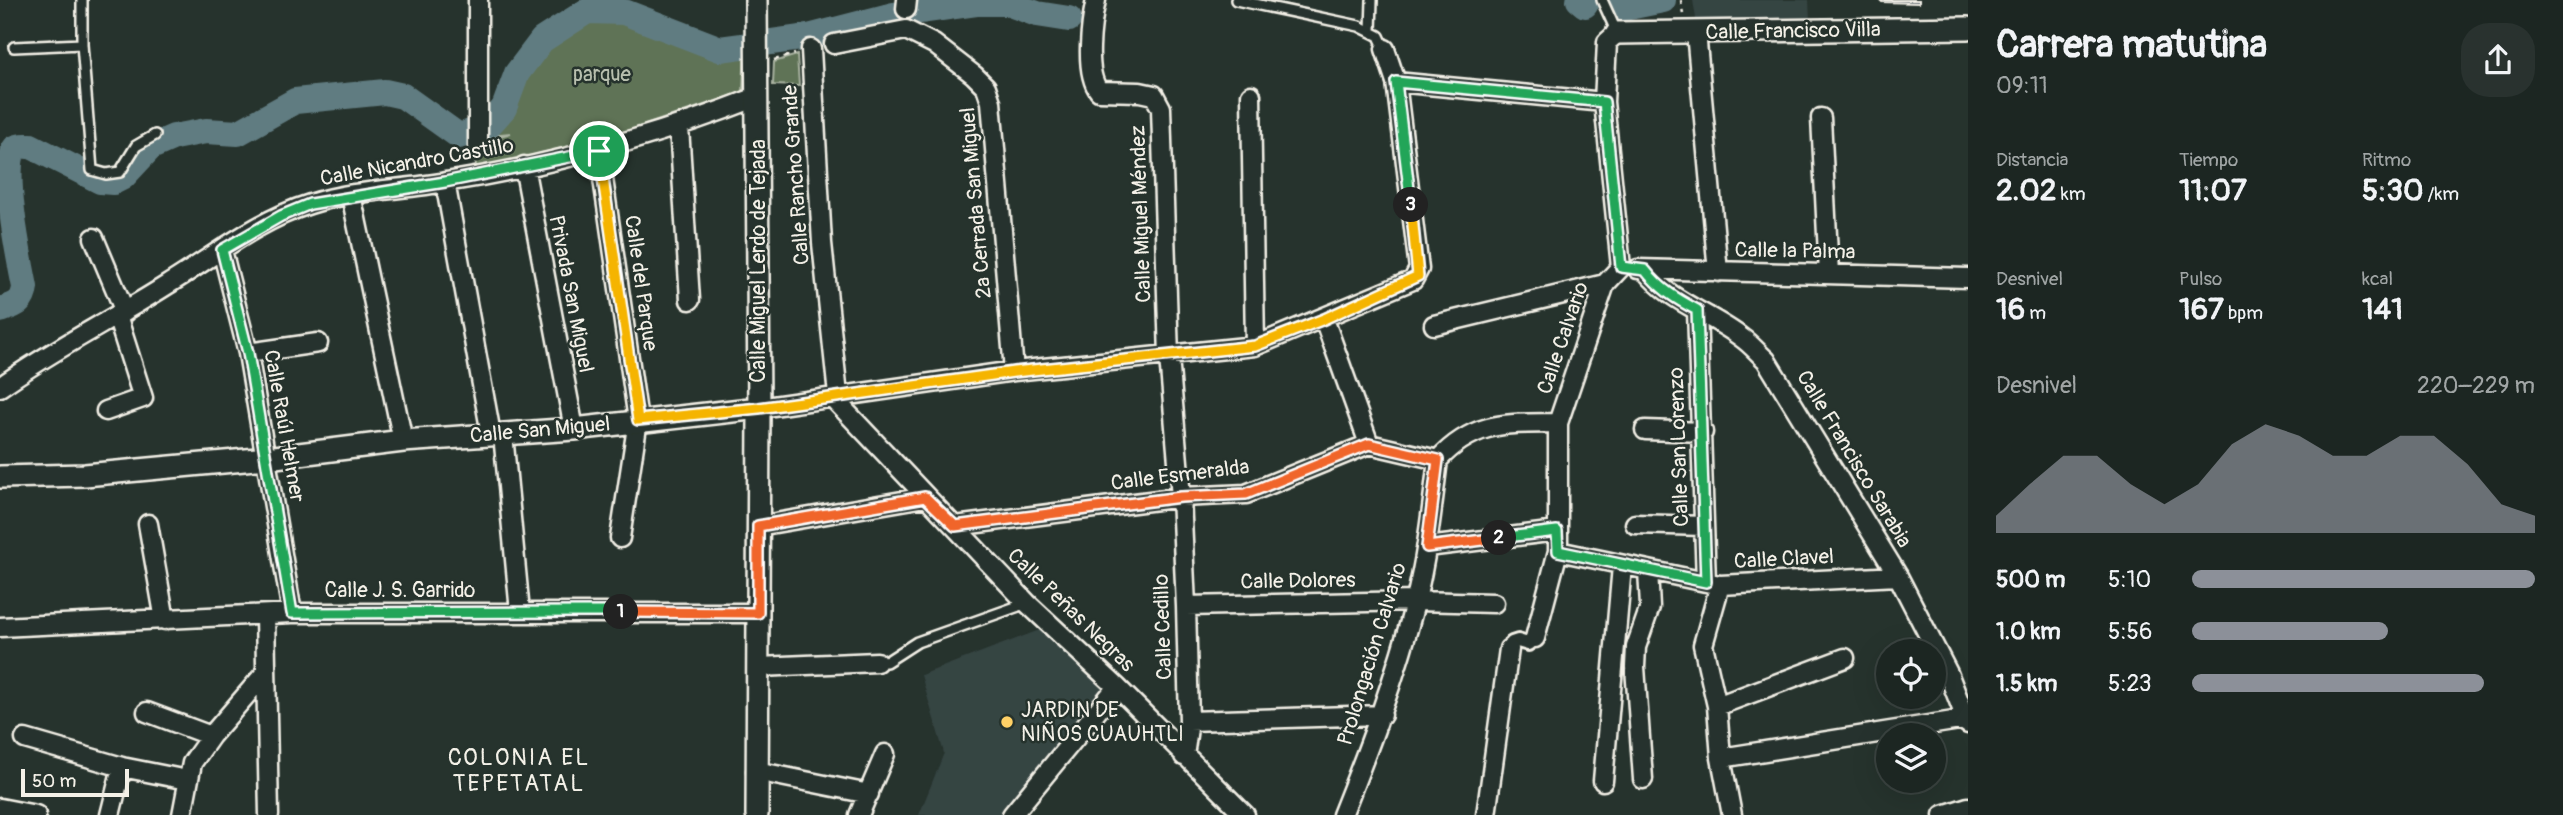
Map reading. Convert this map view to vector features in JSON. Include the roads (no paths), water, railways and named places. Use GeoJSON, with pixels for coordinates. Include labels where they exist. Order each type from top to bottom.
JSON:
{"type":"FeatureCollection","features":[{"type":"Feature","properties":{"kind":"street"},"geometry":{"type":"LineString","coordinates":[[478,0],[478,132]]}},
{"type":"Feature","properties":{"kind":"street","name":"Calle Miguel Lerdo de Tejada"},"geometry":{"type":"LineString","coordinates":[[755,0],[759,408],[757,815]]}},
{"type":"Feature","properties":{"kind":"street","name":"Calle Miguel Méndez"},"geometry":{"type":"LineString","coordinates":[[1096,1],[1091,28],[1092,82],[1099,91],[1154,95],[1161,108],[1169,357]]}},
{"type":"Feature","properties":{"kind":"street"},"geometry":{"type":"LineString","coordinates":[[1615,27],[1607,42],[1604,102],[1621,267]]}},
{"type":"Feature","properties":{"kind":"street","name":"Calle Francisco Villa"},"geometry":{"type":"LineString","coordinates":[[1615,27],[1696,32],[1968,28]]}},
{"type":"Feature","properties":{"kind":"street","name":"2ª Cerrada San Miguel"},"geometry":{"type":"LineString","coordinates":[[834,44],[906,30],[934,44],[975,75],[986,87],[991,102],[1014,372]]}},
{"type":"Feature","properties":{"kind":"street"},"geometry":{"type":"LineString","coordinates":[[1696,32],[1718,272]]}},
{"type":"Feature","properties":{"kind":"street","name":"Calle Rancho Grande"},"geometry":{"type":"LineString","coordinates":[[811,49],[822,243],[836,396]]}},
{"type":"Feature","properties":{"kind":"street"},"geometry":{"type":"LineString","coordinates":[[1385,49],[1396,82],[1604,102]]}},
{"type":"Feature","properties":{"kind":"street","name":"Calle San Miguel"},"geometry":{"type":"LineString","coordinates":[[0,477],[85,475],[267,458],[402,441],[573,429],[759,408],[1014,372],[1255,346],[1324,319],[1418,276],[1396,82]]}},
{"type":"Feature","properties":{"kind":"street","name":"Calle Nicandro Castillo"},"geometry":{"type":"LineString","coordinates":[[0,387],[222,250],[281,216],[310,204],[351,195],[445,182],[599,151],[679,127],[756,90]]}},
{"type":"Feature","properties":{"kind":"street"},"geometry":{"type":"LineString","coordinates":[[1251,95],[1255,346]]}},
{"type":"Feature","properties":{"kind":"street"},"geometry":{"type":"LineString","coordinates":[[1821,118],[1829,274]]}},
{"type":"Feature","properties":{"kind":"street"},"geometry":{"type":"LineString","coordinates":[[679,127],[691,300]]}},
{"type":"Feature","properties":{"kind":"street","name":"Calle del Parque"},"geometry":{"type":"LineString","coordinates":[[599,151],[638,420],[620,538]]}},
{"type":"Feature","properties":{"kind":"street","name":"Privada San Miguel"},"geometry":{"type":"LineString","coordinates":[[524,166],[573,429]]}},
{"type":"Feature","properties":{"kind":"street"},"geometry":{"type":"LineString","coordinates":[[445,182],[497,434],[520,612]]}},
{"type":"Feature","properties":{"kind":"street"},"geometry":{"type":"LineString","coordinates":[[351,195],[402,441]]}},
{"type":"Feature","properties":{"kind":"street"},"geometry":{"type":"LineString","coordinates":[[94,238],[121,314],[143,398],[106,411]]}},
{"type":"Feature","properties":{"kind":"street","name":"Calle Raúl Helmer"},"geometry":{"type":"LineString","coordinates":[[222,250],[248,353],[292,613]]}},
{"type":"Feature","properties":{"kind":"street","name":"Calle la Palma"},"geometry":{"type":"LineString","coordinates":[[1621,267],[1645,270],[1968,278]]}},
{"type":"Feature","properties":{"kind":"street","name":"Calle Calvario"},"geometry":{"type":"LineString","coordinates":[[1486,815],[1508,649],[1511,643],[1518,641],[1528,644],[1535,638],[1557,541],[1558,423],[1605,284],[1621,267]]}},
{"type":"Feature","properties":{"kind":"street","name":"Calle Francisco Sarabia"},"geometry":{"type":"LineString","coordinates":[[1645,270],[1657,285],[1742,337],[1766,360],[1898,576],[1948,673],[1967,722],[1721,758]]}},
{"type":"Feature","properties":{"kind":"street"},"geometry":{"type":"LineString","coordinates":[[1434,325],[1605,284]]}},
{"type":"Feature","properties":{"kind":"street","name":"Calle San Lorenzo"},"geometry":{"type":"LineString","coordinates":[[1697,310],[1704,526],[1713,583],[1703,645],[1717,706],[1721,758],[1732,815]]}},
{"type":"Feature","properties":{"kind":"street"},"geometry":{"type":"LineString","coordinates":[[1324,319],[1369,444],[1438,460],[1455,442],[1487,427],[1558,423]]}},
{"type":"Feature","properties":{"kind":"street"},"geometry":{"type":"LineString","coordinates":[[248,353],[318,343]]}},
{"type":"Feature","properties":{"kind":"street","name":"Calle Cedillo"},"geometry":{"type":"LineString","coordinates":[[1169,357],[1181,497],[1186,606],[1189,721],[1184,756]]}},
{"type":"Feature","properties":{"kind":"street","name":"Calle Peñas Negras"},"geometry":{"type":"LineString","coordinates":[[836,396],[925,497],[1027,603],[1117,687],[1245,815]]}},
{"type":"Feature","properties":{"kind":"street"},"geometry":{"type":"LineString","coordinates":[[1645,430],[1703,432]]}},
{"type":"Feature","properties":{"kind":"street","name":"Calle Esmeralda"},"geometry":{"type":"LineString","coordinates":[[955,526],[1181,497],[1246,494],[1369,444]]}},
{"type":"Feature","properties":{"kind":"street","name":"Prolongación Calvario"},"geometry":{"type":"LineString","coordinates":[[1342,815],[1382,715],[1416,601],[1427,547],[1438,460]]}},
{"type":"Feature","properties":{"kind":"street"},"geometry":{"type":"LineString","coordinates":[[758,526],[925,497]]}},
{"type":"Feature","properties":{"kind":"street"},"geometry":{"type":"LineString","coordinates":[[148,524],[165,620]]}},
{"type":"Feature","properties":{"kind":"street"},"geometry":{"type":"LineString","coordinates":[[1635,524],[1704,526]]}},
{"type":"Feature","properties":{"kind":"street","name":"Calle Clavel"},"geometry":{"type":"LineString","coordinates":[[1427,547],[1557,541],[1622,566],[1713,583],[1898,576]]}},
{"type":"Feature","properties":{"kind":"street"},"geometry":{"type":"LineString","coordinates":[[1603,782],[1622,566]]}},
{"type":"Feature","properties":{"kind":"street"},"geometry":{"type":"LineString","coordinates":[[1643,779],[1635,667],[1636,647],[1650,607],[1648,570]]}},
{"type":"Feature","properties":{"kind":"street","name":"Calle Dolores"},"geometry":{"type":"LineString","coordinates":[[1186,606],[1416,601],[1494,603]]}},
{"type":"Feature","properties":{"kind":"street","name":"Calle J. S. Garrido"},"geometry":{"type":"LineString","coordinates":[[0,627],[292,613],[758,613]]}},
{"type":"Feature","properties":{"kind":"street"},"geometry":{"type":"LineString","coordinates":[[265,615],[269,815]]}},
{"type":"Feature","properties":{"kind":"street"},"geometry":{"type":"LineString","coordinates":[[1717,706],[1845,658]]}},
{"type":"Feature","properties":{"kind":"street"},"geometry":{"type":"LineString","coordinates":[[759,667],[881,662]]}},
{"type":"Feature","properties":{"kind":"street"},"geometry":{"type":"LineString","coordinates":[[182,815],[192,763],[211,736],[266,673]]}},
{"type":"Feature","properties":{"kind":"street"},"geometry":{"type":"LineString","coordinates":[[1012,815],[1117,687]]}},
{"type":"Feature","properties":{"kind":"street"},"geometry":{"type":"LineString","coordinates":[[147,712],[211,736]]}},
{"type":"Feature","properties":{"kind":"street"},"geometry":{"type":"LineString","coordinates":[[1189,721],[1382,715]]}},
{"type":"Feature","properties":{"kind":"street"},"geometry":{"type":"LineString","coordinates":[[25,739],[122,767],[187,780]]}},
{"type":"Feature","properties":{"kind":"street"},"geometry":{"type":"LineString","coordinates":[[859,815],[885,754]]}},
{"type":"Feature","properties":{"kind":"street"},"geometry":{"type":"LineString","coordinates":[[110,815],[122,767]]}},
{"type":"Feature","properties":{"kind":"street"},"geometry":{"type":"LineString","coordinates":[[756,771],[869,794]]}},
{"type":"Feature","properties":{"kind":"street"},"geometry":{"type":"LineString","coordinates":[[1943,815],[1968,807]]}},
{"type":"Feature","properties":{"kind":"street"},"geometry":{"type":"LineString","coordinates":[[0,808],[36,815]]}},
{"type":"Feature","properties":{"kind":"lane"},"geometry":{"type":"LineString","coordinates":[[82,0],[82,44],[92,170],[106,174],[120,172],[136,146],[155,135]]}},
{"type":"Feature","properties":{"kind":"lane"},"geometry":{"type":"LineString","coordinates":[[1236,0],[1371,31],[1379,36],[1385,49]]}},
{"type":"Feature","properties":{"kind":"lane"},"geometry":{"type":"LineString","coordinates":[[1371,31],[1372,0]]}},
{"type":"Feature","properties":{"kind":"lane"},"geometry":{"type":"LineString","coordinates":[[1602,0],[1615,27]]}},
{"type":"Feature","properties":{"kind":"lane"},"geometry":{"type":"LineString","coordinates":[[14,47],[82,44]]}},
{"type":"Feature","properties":{"kind":"lane"},"geometry":{"type":"LineString","coordinates":[[811,49],[834,44]]}},
{"type":"Feature","properties":{"kind":"lane"},"geometry":{"type":"LineString","coordinates":[[881,662],[917,642],[1027,603]]}},
{"type":"Feature","properties":{"kind":"waterway"},"geometry":{"type":"LineString","coordinates":[[1579,0],[1585,5]]}},
{"type":"Feature","properties":{"kind":"waterway"},"geometry":{"type":"LineString","coordinates":[[1619,9],[1663,0]]}},
{"type":"Feature","properties":{"kind":"waterway"},"geometry":{"type":"LineString","coordinates":[[0,310],[17,303],[25,287],[10,193],[11,158],[18,146],[31,146],[100,181],[113,182],[123,177],[151,147],[174,137],[206,131],[238,133],[295,101],[385,92],[403,96],[459,136],[488,126],[504,108],[517,73],[542,40],[587,11],[624,12],[720,49],[808,37],[893,15],[978,3],[1007,3],[1037,14],[1069,19]]}},
{"type":"Feature","properties":{"kind":"place","name":"JARDIN DE NIÑOS CUAUHTLI"},"geometry":{"type":"Point","coordinates":[1007,722]}},
{"type":"Feature","properties":{"kind":"district","name":"COLONIA EL TEPETATAL"},"geometry":{"type":"Point","coordinates":[519,770]}},
{"type":"Feature","properties":{"kind":"park label","name":"parque"},"geometry":{"type":"Point","coordinates":[602,74]}}]}
